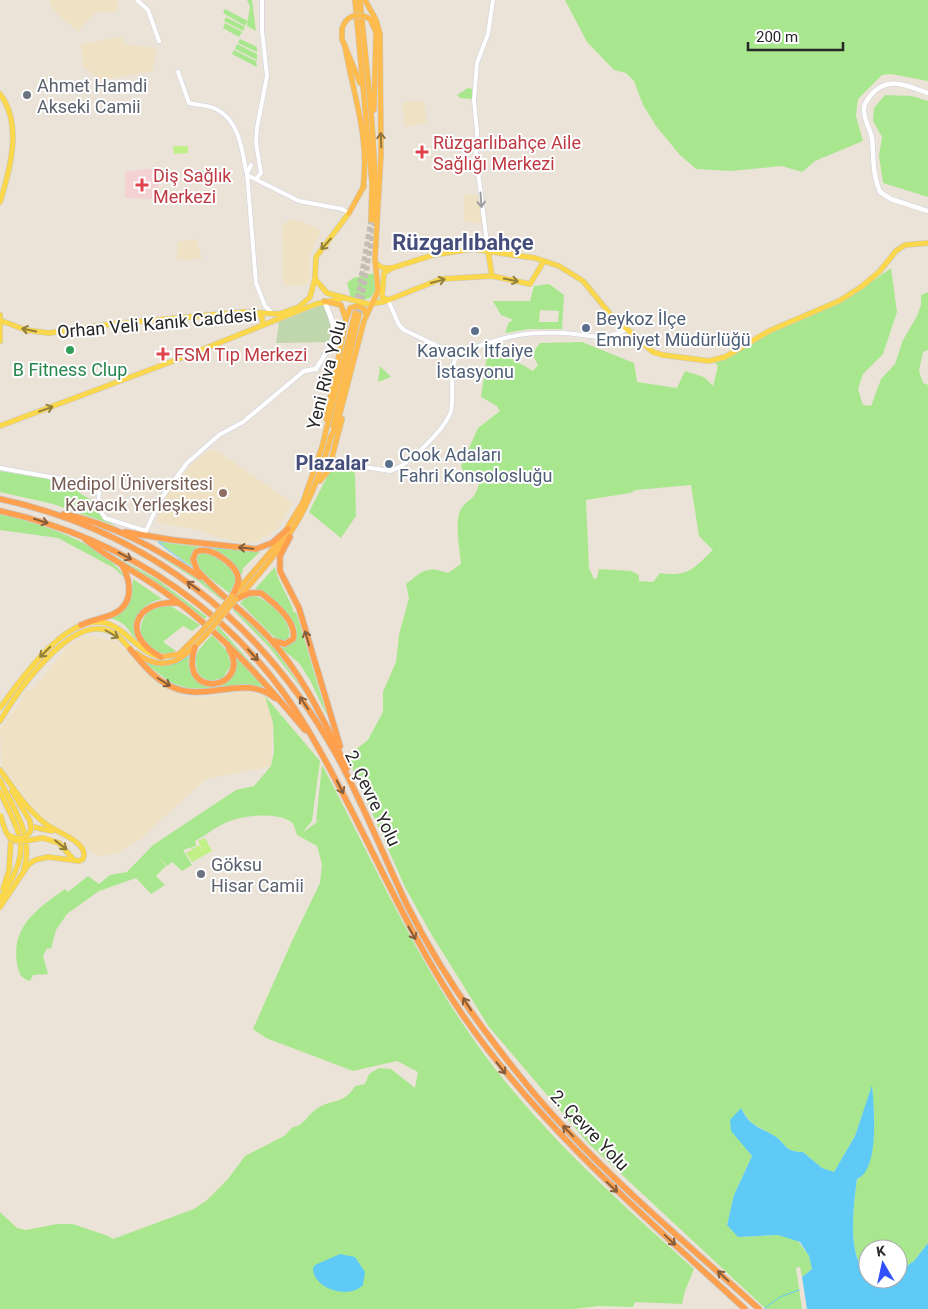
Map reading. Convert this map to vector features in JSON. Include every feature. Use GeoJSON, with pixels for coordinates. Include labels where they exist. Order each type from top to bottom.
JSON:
{"type":"FeatureCollection","features":[{"type":"Feature","properties":{"kind":"highway"},"geometry":{"type":"LineString","coordinates":[[354,0],[364,96],[373,221],[376,176],[374,130],[360,0]]}},
{"type":"Feature","properties":{"kind":"highway"},"geometry":{"type":"LineString","coordinates":[[354,791],[330,717],[299,608],[280,570],[280,556],[317,484],[330,439],[338,421],[366,316],[374,304],[378,284],[375,262],[381,154],[379,30],[365,0]]}},
{"type":"Feature","properties":{"kind":"highway"},"geometry":{"type":"LineString","coordinates":[[363,188],[366,165],[363,125],[342,29],[347,20],[354,15],[360,15],[370,19],[379,30]]}},
{"type":"Feature","properties":{"kind":"highway"},"geometry":{"type":"LineString","coordinates":[[370,19],[376,32],[374,130]]}},
{"type":"Feature","properties":{"kind":"highway"},"geometry":{"type":"LineString","coordinates":[[345,46],[364,96]]}},
{"type":"Feature","properties":{"kind":"highway"},"geometry":{"type":"LineString","coordinates":[[348,213],[363,188],[370,167]]}},
{"type":"Feature","properties":{"kind":"highway"},"geometry":{"type":"LineString","coordinates":[[324,301],[342,305],[346,320]]}},
{"type":"Feature","properties":{"kind":"highway"},"geometry":{"type":"LineString","coordinates":[[317,464],[350,308],[354,306],[364,309],[366,316]]}},
{"type":"Feature","properties":{"kind":"highway","name":"Yeni Riva Yolu"},"geometry":{"type":"LineString","coordinates":[[234,598],[288,529],[303,502],[317,464],[357,314],[330,439]]}},
{"type":"Feature","properties":{"kind":"highway"},"geometry":{"type":"LineString","coordinates":[[345,464],[335,461],[332,451],[349,394],[349,381]]}},
{"type":"Feature","properties":{"kind":"highway"},"geometry":{"type":"LineString","coordinates":[[317,484],[332,466],[345,464]]}},
{"type":"Feature","properties":{"kind":"highway","name":"2. Çevre Yolu"},"geometry":{"type":"LineString","coordinates":[[0,499],[37,508],[76,521],[130,546],[185,580],[230,616],[273,660],[306,706],[336,755],[408,907],[480,1025],[526,1084],[565,1129],[759,1309]]}},
{"type":"Feature","properties":{"kind":"highway"},"geometry":{"type":"LineString","coordinates":[[37,508],[77,516],[111,529],[171,558],[210,584],[238,607],[270,639],[307,692],[347,768]]}},
{"type":"Feature","properties":{"kind":"highway","name":"2. Çevre Yolu"},"geometry":{"type":"LineString","coordinates":[[0,511],[31,518],[81,536],[139,564],[212,613],[247,648],[274,679],[317,744],[403,916],[462,1014],[495,1059],[533,1107],[592,1168],[745,1309]]}},
{"type":"Feature","properties":{"kind":"highway"},"geometry":{"type":"LineString","coordinates":[[111,529],[156,538],[256,549],[272,543],[288,529]]}},
{"type":"Feature","properties":{"kind":"highway"},"geometry":{"type":"LineString","coordinates":[[81,536],[178,603],[224,640],[287,708],[317,744]]}},
{"type":"Feature","properties":{"kind":"highway"},"geometry":{"type":"LineString","coordinates":[[130,648],[152,662],[166,664],[182,658],[195,647],[205,632],[234,598],[249,586],[290,537]]}},
{"type":"Feature","properties":{"kind":"highway"},"geometry":{"type":"LineString","coordinates":[[210,584],[194,564],[194,556],[200,550],[213,552],[235,569],[238,581],[234,598]]}},
{"type":"Feature","properties":{"kind":"highway"},"geometry":{"type":"LineString","coordinates":[[81,626],[111,614],[126,602],[130,584],[122,565]]}},
{"type":"Feature","properties":{"kind":"highway"},"geometry":{"type":"LineString","coordinates":[[234,598],[250,593],[260,593],[287,619],[294,629],[293,639],[288,644],[281,644],[270,639]]}},
{"type":"Feature","properties":{"kind":"highway"},"geometry":{"type":"LineString","coordinates":[[178,603],[154,604],[145,610],[139,619],[138,630],[141,642],[146,649],[161,657],[180,654],[205,632]]}},
{"type":"Feature","properties":{"kind":"highway"},"geometry":{"type":"LineString","coordinates":[[195,647],[191,661],[194,673],[206,683],[218,683],[229,676],[234,664],[231,652],[224,640]]}},
{"type":"Feature","properties":{"kind":"highway"},"geometry":{"type":"LineString","coordinates":[[130,648],[150,672],[177,689],[203,693],[239,687],[254,688],[270,694],[287,708]]}},
{"type":"Feature","properties":{"kind":"main road"},"geometry":{"type":"LineString","coordinates":[[928,93],[901,84],[880,85],[865,103],[864,108],[865,117],[870,128],[872,163],[880,192],[891,199],[928,211]]}},
{"type":"Feature","properties":{"kind":"main road"},"geometry":{"type":"LineString","coordinates":[[0,94],[4,100],[11,123],[13,139],[9,173],[0,202]]}},
{"type":"Feature","properties":{"kind":"main road"},"geometry":{"type":"LineString","coordinates":[[316,304],[312,302],[310,297],[315,278],[316,257],[348,213]]}},
{"type":"Feature","properties":{"kind":"main road"},"geometry":{"type":"LineString","coordinates":[[375,262],[383,268],[392,268],[444,253],[472,249],[488,250],[544,261],[572,273],[582,281],[644,346],[663,355],[702,361],[719,359],[769,331],[839,301],[879,272],[896,251],[906,245],[928,242]]}},
{"type":"Feature","properties":{"kind":"main road"},"geometry":{"type":"LineString","coordinates":[[488,250],[492,276]]}},
{"type":"Feature","properties":{"kind":"main road"},"geometry":{"type":"LineString","coordinates":[[315,278],[324,291],[359,303],[374,304],[390,300],[441,279],[492,276],[530,284],[544,261]]}},
{"type":"Feature","properties":{"kind":"main road"},"geometry":{"type":"LineString","coordinates":[[390,300],[381,295],[382,276],[392,268]]}},
{"type":"Feature","properties":{"kind":"main road","name":"Orhan Veli Kanık Caddesi"},"geometry":{"type":"LineString","coordinates":[[0,319],[26,330],[48,333],[111,324],[246,312],[279,314],[299,307],[310,297]]}},
{"type":"Feature","properties":{"kind":"main road"},"geometry":{"type":"LineString","coordinates":[[0,426],[324,301],[344,298]]}},
{"type":"Feature","properties":{"kind":"main road"},"geometry":{"type":"LineString","coordinates":[[304,371],[316,369],[335,333],[335,324],[324,301]]}},
{"type":"Feature","properties":{"kind":"main road"},"geometry":{"type":"LineString","coordinates":[[246,312],[262,317],[263,325]]}},
{"type":"Feature","properties":{"kind":"main road"},"geometry":{"type":"LineString","coordinates":[[0,319],[0,341]]}},
{"type":"Feature","properties":{"kind":"main road"},"geometry":{"type":"LineString","coordinates":[[0,708],[44,653],[59,640],[81,626],[96,623],[111,624],[144,651],[161,657]]}},
{"type":"Feature","properties":{"kind":"main road"},"geometry":{"type":"LineString","coordinates":[[0,720],[52,654],[76,635],[91,629],[104,629],[114,633],[130,648]]}},
{"type":"Feature","properties":{"kind":"main road"},"geometry":{"type":"LineString","coordinates":[[0,771],[30,821],[31,827],[28,834],[23,838],[15,839],[8,834],[0,815]]}},
{"type":"Feature","properties":{"kind":"main road"},"geometry":{"type":"LineString","coordinates":[[0,771],[34,814],[84,851]]}},
{"type":"Feature","properties":{"kind":"main road"},"geometry":{"type":"LineString","coordinates":[[0,780],[26,837],[27,854],[19,879]]}},
{"type":"Feature","properties":{"kind":"main road"},"geometry":{"type":"LineString","coordinates":[[0,792],[19,831],[22,848],[17,871],[0,898]]}},
{"type":"Feature","properties":{"kind":"main road"},"geometry":{"type":"LineString","coordinates":[[0,815],[7,836],[11,841],[18,842],[43,838],[60,843],[74,860]]}},
{"type":"Feature","properties":{"kind":"main road"},"geometry":{"type":"LineString","coordinates":[[34,827],[51,831],[84,851]]}},
{"type":"Feature","properties":{"kind":"main road"},"geometry":{"type":"LineString","coordinates":[[0,898],[8,877],[11,838]]}},
{"type":"Feature","properties":{"kind":"main road"},"geometry":{"type":"LineString","coordinates":[[0,907],[31,862],[42,857],[83,859],[84,851]]}},
{"type":"Feature","properties":{"kind":"street"},"geometry":{"type":"LineString","coordinates":[[136,0],[148,10],[159,41]]}},
{"type":"Feature","properties":{"kind":"street"},"geometry":{"type":"LineString","coordinates":[[249,192],[255,179],[260,174],[256,128],[267,76],[262,31],[262,0]]}},
{"type":"Feature","properties":{"kind":"street"},"geometry":{"type":"LineString","coordinates":[[488,250],[476,152],[477,131],[474,101],[477,63],[488,34],[493,0]]}},
{"type":"Feature","properties":{"kind":"street"},"geometry":{"type":"LineString","coordinates":[[178,72],[189,102],[215,109],[227,117],[238,134],[249,192],[256,283],[265,306],[272,313]]}},
{"type":"Feature","properties":{"kind":"street"},"geometry":{"type":"LineString","coordinates":[[246,172],[259,157]]}},
{"type":"Feature","properties":{"kind":"street"},"geometry":{"type":"LineString","coordinates":[[244,160],[259,168]]}},
{"type":"Feature","properties":{"kind":"street"},"geometry":{"type":"LineString","coordinates":[[246,172],[250,178],[299,200],[342,209],[348,213]]}},
{"type":"Feature","properties":{"kind":"street"},"geometry":{"type":"LineString","coordinates":[[390,300],[399,325],[417,338],[454,355]]}},
{"type":"Feature","properties":{"kind":"street"},"geometry":{"type":"LineString","coordinates":[[262,312],[265,306]]}},
{"type":"Feature","properties":{"kind":"street"},"geometry":{"type":"LineString","coordinates":[[454,355],[523,333],[566,334],[603,338],[616,335],[626,329]]}},
{"type":"Feature","properties":{"kind":"street"},"geometry":{"type":"LineString","coordinates":[[345,464],[390,471],[397,469],[416,453],[448,416],[452,403],[454,355]]}},
{"type":"Feature","properties":{"kind":"street"},"geometry":{"type":"LineString","coordinates":[[0,468],[84,483],[99,493],[98,507],[105,518],[146,530],[162,496],[187,463],[304,371]]}},
{"type":"Feature","properties":{"kind":"shaded area"},"geometry":{"type":"Polygon","coordinates":[[[49,0],[119,0],[116,12],[95,12],[78,32],[53,9],[49,0]]]}},
{"type":"Feature","properties":{"kind":"shaded area"},"geometry":{"type":"Polygon","coordinates":[[[121,37],[126,45],[156,48],[153,71],[97,81],[91,72],[83,67],[81,44],[121,37]]]}},
{"type":"Feature","properties":{"kind":"shaded area"},"geometry":{"type":"Polygon","coordinates":[[[424,101],[427,123],[405,127],[402,103],[424,101]]]}},
{"type":"Feature","properties":{"kind":"shaded area","name":"Diş Sağlık Merkezi"},"geometry":{"type":"Polygon","coordinates":[[[156,168],[160,199],[125,198],[125,172],[156,168]]]}},
{"type":"Feature","properties":{"kind":"shaded area"},"geometry":{"type":"Polygon","coordinates":[[[464,194],[480,195],[482,223],[464,222],[464,194]]]}},
{"type":"Feature","properties":{"kind":"shaded area"},"geometry":{"type":"Polygon","coordinates":[[[290,220],[300,221],[321,230],[310,255],[310,283],[300,286],[283,285],[282,226],[290,220]]]}},
{"type":"Feature","properties":{"kind":"shaded area"},"geometry":{"type":"Polygon","coordinates":[[[197,239],[202,259],[177,260],[178,242],[197,239]]]}},
{"type":"Feature","properties":{"kind":"shaded area","name":"FSM Tıp Merkezi"},"geometry":{"type":"Polygon","coordinates":[[[160,346],[168,347],[166,361],[158,362],[160,346]]]}},
{"type":"Feature","properties":{"kind":"shaded area","name":"Medipol Üniversitesi Kavacık Yerleşkesi"},"geometry":{"type":"Polygon","coordinates":[[[210,449],[217,451],[293,503],[277,529],[258,541],[242,544],[193,529],[156,522],[164,497],[193,463],[210,449]]]}},
{"type":"Feature","properties":{"kind":"shaded area"},"geometry":{"type":"Polygon","coordinates":[[[93,636],[116,642],[156,680],[182,696],[200,698],[246,691],[265,696],[273,723],[271,766],[206,779],[140,839],[119,853],[96,856],[81,843],[44,821],[2,767],[0,729],[21,702],[21,697],[26,690],[32,690],[69,645],[82,637],[93,636]]]}},
{"type":"Feature","properties":{"kind":"green space"},"geometry":{"type":"Polygon","coordinates":[[[247,0],[252,0],[256,31],[247,26],[250,6],[247,0]]]}},
{"type":"Feature","properties":{"kind":"green space"},"geometry":{"type":"Polygon","coordinates":[[[565,0],[928,0],[928,81],[891,74],[882,75],[858,99],[856,116],[863,141],[815,161],[802,172],[782,166],[731,171],[696,169],[679,154],[656,126],[643,105],[634,81],[626,73],[614,70],[587,42],[565,0]]]}},
{"type":"Feature","properties":{"kind":"green space"},"geometry":{"type":"Polygon","coordinates":[[[225,9],[248,21],[245,26],[223,13],[225,9]]]}},
{"type":"Feature","properties":{"kind":"green space"},"geometry":{"type":"Polygon","coordinates":[[[226,17],[245,27],[243,31],[224,21],[226,17]]]}},
{"type":"Feature","properties":{"kind":"green space"},"geometry":{"type":"Polygon","coordinates":[[[225,23],[242,32],[239,37],[223,28],[225,23]]]}},
{"type":"Feature","properties":{"kind":"green space"},"geometry":{"type":"Polygon","coordinates":[[[240,39],[257,47],[257,52],[238,43],[240,39]]]}},
{"type":"Feature","properties":{"kind":"green space"},"geometry":{"type":"Polygon","coordinates":[[[237,44],[257,54],[257,60],[235,49],[237,44]]]}},
{"type":"Feature","properties":{"kind":"green space"},"geometry":{"type":"Polygon","coordinates":[[[234,50],[256,61],[257,67],[232,54],[234,50]]]}},
{"type":"Feature","properties":{"kind":"green space"},"geometry":{"type":"Polygon","coordinates":[[[468,88],[472,89],[472,99],[460,98],[457,95],[468,88]]]}},
{"type":"Feature","properties":{"kind":"green space"},"geometry":{"type":"Polygon","coordinates":[[[885,95],[912,96],[928,101],[928,197],[883,183],[879,156],[882,137],[873,121],[874,108],[885,95]]]}},
{"type":"Feature","properties":{"kind":"green space"},"geometry":{"type":"Polygon","coordinates":[[[173,146],[188,146],[188,153],[174,154],[173,146]]]}},
{"type":"Feature","properties":{"kind":"green space"},"geometry":{"type":"Polygon","coordinates":[[[891,268],[897,312],[883,354],[863,374],[858,389],[863,405],[871,406],[881,379],[895,364],[903,340],[917,316],[921,305],[921,295],[928,292],[928,350],[923,352],[919,371],[923,383],[928,385],[928,1243],[914,1261],[908,1265],[908,1239],[858,1239],[858,1258],[857,1255],[853,1229],[854,1201],[857,1179],[860,1178],[866,1166],[874,1134],[872,1087],[855,1136],[834,1172],[822,1168],[803,1152],[788,1149],[773,1135],[751,1122],[741,1108],[744,1146],[752,1156],[734,1195],[727,1225],[739,1237],[778,1235],[797,1240],[809,1256],[812,1269],[802,1277],[800,1267],[796,1268],[802,1309],[766,1309],[589,1144],[489,1027],[430,932],[405,887],[353,770],[350,754],[368,740],[383,712],[383,692],[396,662],[399,635],[409,598],[406,584],[425,571],[435,570],[448,573],[461,564],[458,528],[459,514],[464,505],[475,494],[479,484],[467,479],[461,466],[478,428],[500,411],[497,406],[481,397],[487,355],[499,351],[533,371],[538,365],[532,354],[540,343],[582,342],[634,363],[637,382],[677,388],[685,371],[704,377],[713,386],[718,366],[715,363],[771,331],[853,295],[891,268]],[[691,485],[636,490],[630,493],[586,500],[589,568],[594,579],[597,578],[599,569],[631,571],[639,575],[639,581],[653,582],[660,573],[678,574],[690,570],[713,550],[699,536],[691,485]]]}},
{"type":"Feature","properties":{"kind":"green space"},"geometry":{"type":"Polygon","coordinates":[[[375,273],[375,291],[370,298],[360,301],[351,298],[347,283],[353,278],[375,273]]]}},
{"type":"Feature","properties":{"kind":"green space"},"geometry":{"type":"Polygon","coordinates":[[[549,284],[564,295],[562,329],[529,329],[505,333],[509,322],[514,320],[501,315],[493,301],[530,301],[534,286],[549,284]],[[540,310],[539,322],[558,322],[559,311],[540,310]]]}},
{"type":"Feature","properties":{"kind":"green space"},"geometry":{"type":"Polygon","coordinates":[[[324,304],[333,325],[329,342],[276,343],[279,322],[324,304]]]}},
{"type":"Feature","properties":{"kind":"green space"},"geometry":{"type":"Polygon","coordinates":[[[380,366],[391,377],[378,382],[380,366]]]}},
{"type":"Feature","properties":{"kind":"green space"},"geometry":{"type":"Polygon","coordinates":[[[335,468],[352,469],[355,474],[356,516],[341,538],[309,512],[329,473],[335,468]]]}},
{"type":"Feature","properties":{"kind":"green space"},"geometry":{"type":"Polygon","coordinates":[[[0,471],[78,484],[78,492],[95,502],[98,511],[103,517],[117,526],[53,504],[0,492],[0,471]]]}},
{"type":"Feature","properties":{"kind":"green space"},"geometry":{"type":"Polygon","coordinates":[[[0,514],[70,536],[103,555],[116,566],[126,579],[114,568],[58,538],[0,530],[0,514]]]}},
{"type":"Feature","properties":{"kind":"green space"},"geometry":{"type":"Polygon","coordinates":[[[159,542],[201,547],[191,554],[191,566],[159,542]]]}},
{"type":"Feature","properties":{"kind":"green space"},"geometry":{"type":"Polygon","coordinates":[[[147,548],[200,579],[224,598],[222,600],[198,581],[147,548]]]}},
{"type":"Feature","properties":{"kind":"green space"},"geometry":{"type":"Polygon","coordinates":[[[213,548],[260,552],[243,568],[242,575],[232,563],[213,548]]]}},
{"type":"Feature","properties":{"kind":"green space"},"geometry":{"type":"Polygon","coordinates":[[[202,552],[219,559],[229,567],[235,583],[229,593],[200,570],[196,558],[202,552]]]}},
{"type":"Feature","properties":{"kind":"green space"},"geometry":{"type":"Polygon","coordinates":[[[111,554],[158,580],[207,617],[205,619],[111,554]]]}},
{"type":"Feature","properties":{"kind":"green space"},"geometry":{"type":"Polygon","coordinates":[[[275,567],[294,613],[296,612],[327,716],[310,680],[299,663],[281,648],[294,642],[297,629],[292,621],[262,591],[255,589],[275,567]]]}},
{"type":"Feature","properties":{"kind":"green space"},"geometry":{"type":"Polygon","coordinates":[[[133,579],[162,599],[154,601],[139,614],[136,626],[138,641],[122,623],[107,618],[114,615],[127,603],[130,598],[133,579]]]}},
{"type":"Feature","properties":{"kind":"green space"},"geometry":{"type":"Polygon","coordinates":[[[253,596],[266,602],[280,614],[289,629],[286,641],[278,640],[273,636],[240,603],[247,597],[253,596]]]}},
{"type":"Feature","properties":{"kind":"green space"},"geometry":{"type":"Polygon","coordinates":[[[171,606],[200,625],[192,631],[183,626],[163,642],[176,651],[156,652],[149,648],[144,641],[141,625],[145,616],[153,607],[171,606]]]}},
{"type":"Feature","properties":{"kind":"green space"},"geometry":{"type":"Polygon","coordinates":[[[235,607],[277,652],[305,693],[270,648],[233,610],[235,607]]]}},
{"type":"Feature","properties":{"kind":"green space"},"geometry":{"type":"Polygon","coordinates":[[[218,626],[276,691],[216,629],[218,626]]]}},
{"type":"Feature","properties":{"kind":"green space"},"geometry":{"type":"Polygon","coordinates":[[[212,635],[227,651],[231,665],[223,678],[209,681],[199,675],[196,657],[212,635]]]}},
{"type":"Feature","properties":{"kind":"green space"},"geometry":{"type":"Polygon","coordinates":[[[189,657],[189,670],[194,679],[202,685],[212,687],[230,680],[235,671],[236,657],[265,687],[245,684],[210,689],[187,688],[170,682],[145,663],[167,666],[189,657]]]}},
{"type":"Feature","properties":{"kind":"green space"},"geometry":{"type":"Polygon","coordinates":[[[265,696],[320,761],[312,821],[302,833],[324,817],[316,822],[322,765],[413,941],[476,1043],[500,1075],[551,1134],[607,1189],[694,1269],[682,1304],[635,1302],[633,1307],[599,1306],[574,1309],[0,1309],[0,1212],[17,1228],[26,1230],[57,1224],[73,1224],[113,1239],[194,1209],[207,1200],[228,1179],[245,1156],[284,1136],[293,1127],[300,1125],[318,1108],[342,1099],[355,1086],[365,1084],[369,1074],[379,1068],[391,1069],[415,1088],[418,1072],[397,1061],[353,1071],[266,1038],[253,1029],[320,883],[322,864],[317,846],[297,835],[293,824],[283,818],[275,816],[248,816],[221,825],[195,841],[196,846],[183,850],[192,865],[182,871],[172,862],[167,866],[157,854],[166,866],[156,876],[165,885],[151,894],[136,878],[99,891],[67,914],[56,930],[51,949],[47,948],[43,956],[48,974],[33,975],[30,981],[22,977],[19,970],[16,951],[18,939],[28,920],[45,904],[65,889],[68,892],[88,876],[99,884],[110,875],[127,872],[153,845],[236,790],[254,786],[271,766],[274,751],[273,723],[265,696]]]}},
{"type":"Feature","properties":{"kind":"green space"},"geometry":{"type":"Polygon","coordinates":[[[205,838],[212,851],[192,862],[186,853],[199,845],[203,851],[198,841],[205,838]]]}},
{"type":"Feature","properties":{"kind":"water"},"geometry":{"type":"Polygon","coordinates":[[[872,1085],[874,1136],[872,1151],[864,1173],[857,1179],[853,1215],[854,1244],[858,1258],[858,1289],[908,1289],[908,1265],[914,1261],[928,1243],[928,1309],[807,1309],[802,1277],[812,1269],[809,1256],[800,1242],[778,1235],[738,1237],[727,1225],[734,1195],[752,1156],[731,1131],[730,1120],[741,1108],[751,1122],[773,1135],[788,1149],[803,1152],[822,1168],[834,1172],[855,1136],[872,1085]]]}},
{"type":"Feature","properties":{"kind":"water"},"geometry":{"type":"Polygon","coordinates":[[[340,1254],[355,1257],[365,1272],[363,1285],[349,1292],[341,1292],[325,1287],[319,1282],[313,1268],[315,1265],[340,1254]]]}},
{"type":"Feature","properties":{"kind":"waterway"},"geometry":{"type":"LineString","coordinates":[[167,542],[158,542],[193,569],[191,560]]}},
{"type":"Feature","properties":{"kind":"waterway"},"geometry":{"type":"LineString","coordinates":[[198,549],[207,546],[217,552]]}},
{"type":"Feature","properties":{"kind":"waterway"},"geometry":{"type":"LineString","coordinates":[[208,547],[226,549]]}},
{"type":"Feature","properties":{"kind":"waterway"},"geometry":{"type":"LineString","coordinates":[[190,655],[189,664],[191,671],[200,682],[214,686],[221,685],[229,680],[235,666],[235,655],[269,691],[246,685],[208,690],[180,687],[163,679],[142,661],[155,665],[167,665],[179,662],[190,655]]}},
{"type":"Feature","properties":{"kind":"waterway"},"geometry":{"type":"LineString","coordinates":[[764,1309],[780,1297],[799,1290]]}},
{"type":"Feature","properties":{"kind":"tunnel"},"geometry":{"type":"LineString","coordinates":[[355,313],[371,220]]}},
{"type":"Feature","properties":{"kind":"tunnel"},"geometry":{"type":"LineString","coordinates":[[359,315],[375,221]]}},
{"type":"Feature","properties":{"kind":"place","name":"Ahmet Hamdi Akseki Camii"},"geometry":{"type":"Point","coordinates":[27,95]}},
{"type":"Feature","properties":{"kind":"place","name":"Rüzgarlıbahçe Aile Sağlığı Merkezi"},"geometry":{"type":"Point","coordinates":[422,152]}},
{"type":"Feature","properties":{"kind":"place","name":"Diş Sağlık Merkezi"},"geometry":{"type":"Point","coordinates":[142,185]}},
{"type":"Feature","properties":{"kind":"place","name":"Beykoz İlçe Emniyet Müdürlüğü"},"geometry":{"type":"Point","coordinates":[586,328]}},
{"type":"Feature","properties":{"kind":"place","name":"Kavacık İtfaiye İstasyonu"},"geometry":{"type":"Point","coordinates":[475,331]}},
{"type":"Feature","properties":{"kind":"place","name":"B Fitness Clup"},"geometry":{"type":"Point","coordinates":[70,350]}},
{"type":"Feature","properties":{"kind":"place","name":"FSM Tıp Merkezi"},"geometry":{"type":"Point","coordinates":[163,354]}},
{"type":"Feature","properties":{"kind":"place","name":"Cook Adaları Fahri Konsolosluğu"},"geometry":{"type":"Point","coordinates":[389,464]}},
{"type":"Feature","properties":{"kind":"place","name":"Medipol Üniversitesi Kavacık Yerleşkesi"},"geometry":{"type":"Point","coordinates":[223,493]}},
{"type":"Feature","properties":{"kind":"place","name":"Göksu Hisar Camii"},"geometry":{"type":"Point","coordinates":[201,874]}},
{"type":"Feature","properties":{"kind":"district","name":"Rüzgarlıbahçe"},"geometry":{"type":"Point","coordinates":[463,242]}},
{"type":"Feature","properties":{"kind":"district","name":"Plazalar"},"geometry":{"type":"Point","coordinates":[332,463]}}]}
